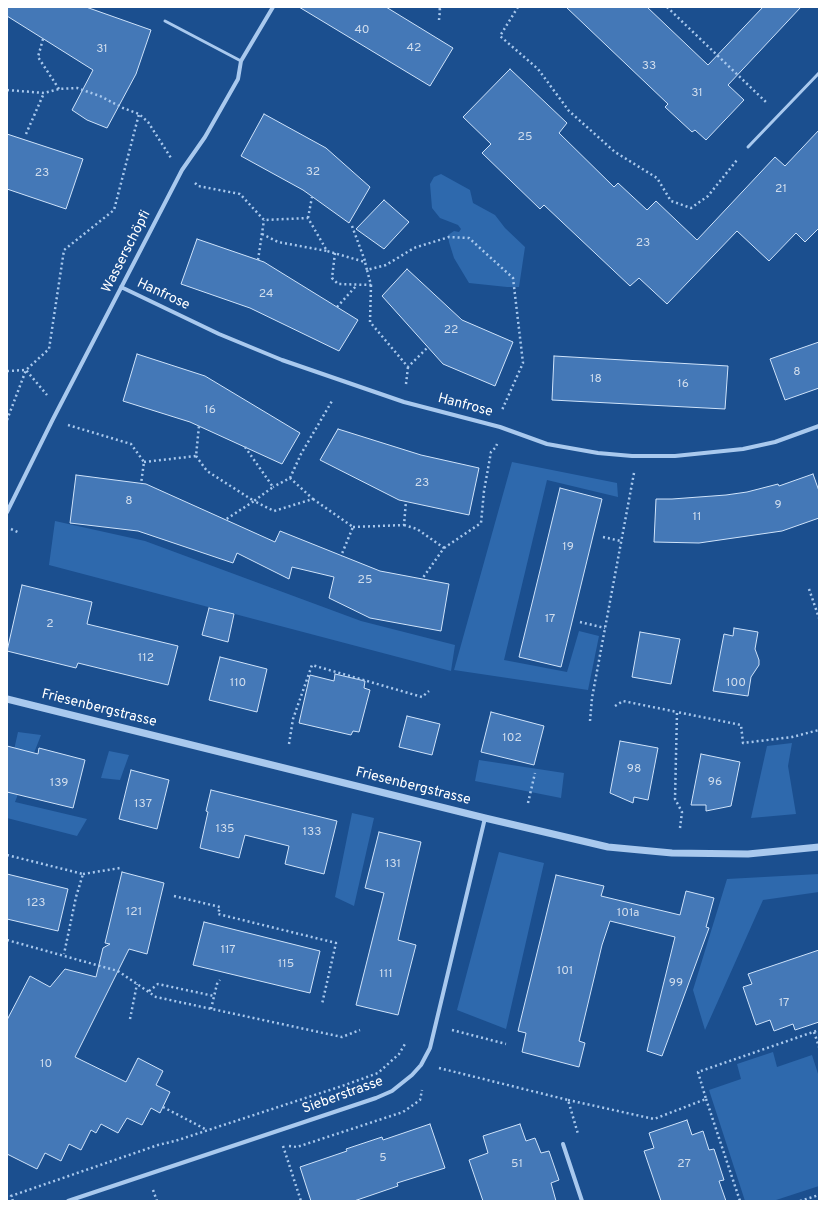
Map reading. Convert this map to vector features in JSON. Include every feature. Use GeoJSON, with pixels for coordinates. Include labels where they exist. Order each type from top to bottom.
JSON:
{"type":"FeatureCollection","features":[{"type":"Feature","properties":{"kind":"street","name":"Wasserschöpfi"},"geometry":{"type":"LineString","coordinates":[[7,512],[182,170],[205,137],[238,79],[241,61],[273,7]]}},
{"type":"Feature","properties":{"kind":"street","name":"Hanfrose"},"geometry":{"type":"LineString","coordinates":[[121,287],[219,334],[282,360],[404,402],[500,427],[547,444],[598,453],[632,456],[675,456],[743,449],[775,442],[819,426]]}},
{"type":"Feature","properties":{"kind":"street","name":"Friesenbergstrasse"},"geometry":{"type":"LineString","coordinates":[[7,699],[485,818],[608,847],[698,854],[748,854],[819,847]]}},
{"type":"Feature","properties":{"kind":"street","name":"Sieberstrasse"},"geometry":{"type":"LineString","coordinates":[[68,1201],[376,1098],[392,1091],[402,1084],[421,1065],[430,1048],[485,818]]}},
{"type":"Feature","properties":{"kind":"street"},"geometry":{"type":"LineString","coordinates":[[563,1144],[582,1201]]}},
{"type":"Feature","properties":{"kind":"lane"},"geometry":{"type":"LineString","coordinates":[[165,21],[241,61]]}},
{"type":"Feature","properties":{"kind":"lane"},"geometry":{"type":"LineString","coordinates":[[748,147],[819,73]]}},
{"type":"Feature","properties":{"kind":"path"},"geometry":{"type":"LineString","coordinates":[[439,7],[439,20]]}},
{"type":"Feature","properties":{"kind":"path"},"geometry":{"type":"LineString","coordinates":[[518,7],[500,36],[538,69],[569,111],[615,152],[657,178],[671,201],[691,208],[708,196],[748,147]]}},
{"type":"Feature","properties":{"kind":"path"},"geometry":{"type":"LineString","coordinates":[[667,7],[769,105]]}},
{"type":"Feature","properties":{"kind":"path"},"geometry":{"type":"LineString","coordinates":[[43,39],[38,57],[59,89]]}},
{"type":"Feature","properties":{"kind":"path"},"geometry":{"type":"LineString","coordinates":[[7,90],[44,93],[59,89],[77,88],[100,96],[123,108],[139,114],[148,122],[173,161]]}},
{"type":"Feature","properties":{"kind":"path"},"geometry":{"type":"LineString","coordinates":[[26,134],[44,93]]}},
{"type":"Feature","properties":{"kind":"path"},"geometry":{"type":"LineString","coordinates":[[7,420],[26,370],[49,349],[64,250],[114,210],[139,114]]}},
{"type":"Feature","properties":{"kind":"path"},"geometry":{"type":"LineString","coordinates":[[198,186],[240,194],[264,220],[308,218]]}},
{"type":"Feature","properties":{"kind":"path"},"geometry":{"type":"LineString","coordinates":[[312,196],[308,218],[327,251]]}},
{"type":"Feature","properties":{"kind":"path"},"geometry":{"type":"LineString","coordinates":[[258,260],[264,220]]}},
{"type":"Feature","properties":{"kind":"path"},"geometry":{"type":"LineString","coordinates":[[352,226],[365,262],[371,285],[370,322],[408,367],[428,347]]}},
{"type":"Feature","properties":{"kind":"path"},"geometry":{"type":"LineString","coordinates":[[262,234],[278,242],[327,251],[365,262]]}},
{"type":"Feature","properties":{"kind":"path"},"geometry":{"type":"LineString","coordinates":[[367,270],[386,265],[414,248],[449,238],[469,238],[513,278],[523,363],[500,414]]}},
{"type":"Feature","properties":{"kind":"path"},"geometry":{"type":"LineString","coordinates":[[335,253],[332,278],[338,284],[371,285]]}},
{"type":"Feature","properties":{"kind":"path"},"geometry":{"type":"LineString","coordinates":[[336,307],[357,284]]}},
{"type":"Feature","properties":{"kind":"path"},"geometry":{"type":"LineString","coordinates":[[7,371],[26,370]]}},
{"type":"Feature","properties":{"kind":"path"},"geometry":{"type":"LineString","coordinates":[[26,370],[48,396]]}},
{"type":"Feature","properties":{"kind":"path"},"geometry":{"type":"LineString","coordinates":[[225,520],[272,487],[290,478],[301,454],[332,400]]}},
{"type":"Feature","properties":{"kind":"path"},"geometry":{"type":"LineString","coordinates":[[199,426],[196,456],[207,471],[254,501],[274,511],[313,499]]}},
{"type":"Feature","properties":{"kind":"path"},"geometry":{"type":"LineString","coordinates":[[74,427],[131,444],[144,462],[141,484]]}},
{"type":"Feature","properties":{"kind":"path"},"geometry":{"type":"LineString","coordinates":[[244,447],[272,487]]}},
{"type":"Feature","properties":{"kind":"path"},"geometry":{"type":"LineString","coordinates":[[422,579],[444,548],[481,523],[484,491],[491,452],[496,447]]}},
{"type":"Feature","properties":{"kind":"path"},"geometry":{"type":"LineString","coordinates":[[144,462],[196,456]]}},
{"type":"Feature","properties":{"kind":"path"},"geometry":{"type":"LineString","coordinates":[[590,721],[592,698],[634,473]]}},
{"type":"Feature","properties":{"kind":"path"},"geometry":{"type":"LineString","coordinates":[[290,478],[313,499],[353,527],[404,525],[417,528],[444,548]]}},
{"type":"Feature","properties":{"kind":"path"},"geometry":{"type":"LineString","coordinates":[[404,525],[406,501]]}},
{"type":"Feature","properties":{"kind":"path"},"geometry":{"type":"LineString","coordinates":[[341,556],[353,527]]}},
{"type":"Feature","properties":{"kind":"path"},"geometry":{"type":"LineString","coordinates":[[604,537],[621,541]]}},
{"type":"Feature","properties":{"kind":"path"},"geometry":{"type":"LineString","coordinates":[[809,589],[819,618]]}},
{"type":"Feature","properties":{"kind":"path"},"geometry":{"type":"LineString","coordinates":[[580,622],[605,628]]}},
{"type":"Feature","properties":{"kind":"path"},"geometry":{"type":"LineString","coordinates":[[289,744],[293,719],[312,665],[422,696],[429,691]]}},
{"type":"Feature","properties":{"kind":"path"},"geometry":{"type":"LineString","coordinates":[[615,706],[623,701],[741,725],[743,743],[792,737],[819,730]]}},
{"type":"Feature","properties":{"kind":"path"},"geometry":{"type":"LineString","coordinates":[[677,712],[675,799],[682,812],[680,828]]}},
{"type":"Feature","properties":{"kind":"path"},"geometry":{"type":"LineString","coordinates":[[528,804],[535,773]]}},
{"type":"Feature","properties":{"kind":"path"},"geometry":{"type":"LineString","coordinates":[[7,855],[83,874],[120,868]]}},
{"type":"Feature","properties":{"kind":"path"},"geometry":{"type":"LineString","coordinates":[[64,954],[76,897],[83,874]]}},
{"type":"Feature","properties":{"kind":"path"},"geometry":{"type":"LineString","coordinates":[[174,896],[220,907],[218,914],[336,943],[322,1004]]}},
{"type":"Feature","properties":{"kind":"path"},"geometry":{"type":"LineString","coordinates":[[7,940],[64,954],[118,970],[156,997],[342,1037],[360,1030]]}},
{"type":"Feature","properties":{"kind":"path"},"geometry":{"type":"LineString","coordinates":[[211,1009],[220,980]]}},
{"type":"Feature","properties":{"kind":"path"},"geometry":{"type":"LineString","coordinates":[[130,1019],[137,984]]}},
{"type":"Feature","properties":{"kind":"path"},"geometry":{"type":"LineString","coordinates":[[149,991],[158,984],[214,996]]}},
{"type":"Feature","properties":{"kind":"path"},"geometry":{"type":"LineString","coordinates":[[436,1025],[463,1034],[506,1044]]}},
{"type":"Feature","properties":{"kind":"path"},"geometry":{"type":"LineString","coordinates":[[740,1201],[698,1072],[819,1030]]}},
{"type":"Feature","properties":{"kind":"path"},"geometry":{"type":"LineString","coordinates":[[814,1032],[819,1047]]}},
{"type":"Feature","properties":{"kind":"path"},"geometry":{"type":"LineString","coordinates":[[13,1201],[11,1196],[158,1145],[208,1131],[378,1073],[399,1054],[405,1044]]}},
{"type":"Feature","properties":{"kind":"path"},"geometry":{"type":"LineString","coordinates":[[438,1068],[568,1100],[654,1119],[706,1099]]}},
{"type":"Feature","properties":{"kind":"path"},"geometry":{"type":"LineString","coordinates":[[563,1144],[579,1138],[568,1100]]}},
{"type":"Feature","properties":{"kind":"path"},"geometry":{"type":"LineString","coordinates":[[162,1107],[208,1131]]}},
{"type":"Feature","properties":{"kind":"path"},"geometry":{"type":"LineString","coordinates":[[278,1131],[301,1201]]}},
{"type":"Feature","properties":{"kind":"path"},"geometry":{"type":"LineString","coordinates":[[153,1188],[157,1201]]}},
{"type":"Feature","properties":{"kind":"path"},"geometry":{"type":"LineString","coordinates":[[800,1201],[819,1195]]}},
{"type":"Feature","properties":{"kind":"shaded area"},"geometry":{"type":"Polygon","coordinates":[[[441,174],[470,190],[473,203],[495,215],[505,228],[525,247],[519,287],[469,283],[454,258],[449,242],[448,235],[454,231],[459,232],[461,229],[458,225],[440,218],[432,208],[430,184],[434,177],[441,174]]]}},
{"type":"Feature","properties":{"kind":"shaded area"},"geometry":{"type":"Polygon","coordinates":[[[512,462],[617,483],[618,497],[547,480],[504,660],[567,672],[579,631],[599,636],[588,690],[454,670],[512,462]]]}},
{"type":"Feature","properties":{"kind":"shaded area"},"geometry":{"type":"Polygon","coordinates":[[[55,521],[145,541],[361,621],[455,645],[451,671],[49,565],[55,521]]]}},
{"type":"Feature","properties":{"kind":"shaded area"},"geometry":{"type":"Polygon","coordinates":[[[18,732],[41,735],[15,802],[87,819],[77,836],[7,818],[7,777],[18,732]]]}},
{"type":"Feature","properties":{"kind":"shaded area"},"geometry":{"type":"Polygon","coordinates":[[[792,743],[788,766],[796,814],[751,818],[767,746],[792,743]]]}},
{"type":"Feature","properties":{"kind":"shaded area"},"geometry":{"type":"Polygon","coordinates":[[[109,751],[129,755],[120,780],[101,778],[109,751]]]}},
{"type":"Feature","properties":{"kind":"shaded area"},"geometry":{"type":"Polygon","coordinates":[[[479,760],[564,773],[561,798],[475,781],[479,760]]]}},
{"type":"Feature","properties":{"kind":"shaded area"},"geometry":{"type":"Polygon","coordinates":[[[352,813],[374,818],[354,906],[335,897],[352,813]]]}},
{"type":"Feature","properties":{"kind":"shaded area"},"geometry":{"type":"Polygon","coordinates":[[[499,852],[544,863],[506,1029],[457,1010],[499,852]]]}},
{"type":"Feature","properties":{"kind":"shaded area"},"geometry":{"type":"Polygon","coordinates":[[[819,874],[819,892],[763,900],[705,1030],[693,990],[727,879],[819,874]]]}},
{"type":"Feature","properties":{"kind":"shaded area"},"geometry":{"type":"Polygon","coordinates":[[[773,1052],[777,1067],[812,1055],[819,1077],[819,1186],[773,1201],[745,1201],[709,1090],[741,1079],[737,1064],[773,1052]]]}},
{"type":"Feature","properties":{"kind":"building"},"geometry":{"type":"Polygon","coordinates":[[[7,7],[86,7],[151,30],[136,74],[107,128],[87,120],[72,110],[93,70],[7,16],[7,7]]]}},
{"type":"Feature","properties":{"kind":"building"},"geometry":{"type":"Polygon","coordinates":[[[299,7],[386,7],[453,48],[430,86],[299,7]]]}},
{"type":"Feature","properties":{"kind":"building"},"geometry":{"type":"Polygon","coordinates":[[[566,7],[647,7],[708,65],[763,7],[801,7],[728,85],[744,100],[706,140],[695,130],[692,132],[665,107],[668,104],[566,7]]]}},
{"type":"Feature","properties":{"kind":"building"},"geometry":{"type":"Polygon","coordinates":[[[510,69],[567,123],[559,133],[614,187],[618,183],[647,210],[656,201],[697,240],[775,157],[785,166],[819,130],[819,228],[805,242],[796,233],[769,261],[737,231],[667,304],[639,278],[630,286],[544,205],[540,209],[482,153],[491,144],[463,117],[510,69]]]}},
{"type":"Feature","properties":{"kind":"building"},"geometry":{"type":"Polygon","coordinates":[[[264,114],[326,148],[370,187],[349,223],[303,190],[241,156],[264,114]]]}},
{"type":"Feature","properties":{"kind":"building"},"geometry":{"type":"Polygon","coordinates":[[[7,134],[83,159],[66,209],[7,189],[7,134]]]}},
{"type":"Feature","properties":{"kind":"building"},"geometry":{"type":"Polygon","coordinates":[[[384,200],[409,222],[384,249],[356,229],[384,200]]]}},
{"type":"Feature","properties":{"kind":"building"},"geometry":{"type":"Polygon","coordinates":[[[197,239],[264,262],[358,320],[339,351],[250,308],[181,284],[197,239]]]}},
{"type":"Feature","properties":{"kind":"building"},"geometry":{"type":"Polygon","coordinates":[[[407,269],[462,320],[513,342],[495,386],[443,364],[382,296],[407,269]]]}},
{"type":"Feature","properties":{"kind":"building"},"geometry":{"type":"Polygon","coordinates":[[[819,342],[819,388],[785,400],[770,359],[819,342]]]}},
{"type":"Feature","properties":{"kind":"building"},"geometry":{"type":"Polygon","coordinates":[[[137,354],[205,376],[300,433],[282,464],[190,422],[123,401],[137,354]]]}},
{"type":"Feature","properties":{"kind":"building"},"geometry":{"type":"Polygon","coordinates":[[[554,356],[728,366],[725,409],[552,400],[554,356]]]}},
{"type":"Feature","properties":{"kind":"building"},"geometry":{"type":"Polygon","coordinates":[[[338,429],[421,455],[479,468],[469,515],[399,500],[320,460],[338,429]]]}},
{"type":"Feature","properties":{"kind":"building"},"geometry":{"type":"Polygon","coordinates":[[[813,474],[819,491],[819,518],[782,531],[699,543],[654,542],[656,499],[726,495],[747,492],[778,484],[779,486],[813,474]]]}},
{"type":"Feature","properties":{"kind":"building"},"geometry":{"type":"Polygon","coordinates":[[[76,475],[146,484],[275,542],[280,531],[380,571],[449,584],[441,631],[370,618],[329,598],[334,577],[292,567],[289,579],[237,553],[233,563],[138,531],[70,523],[76,475]]]}},
{"type":"Feature","properties":{"kind":"building"},"geometry":{"type":"Polygon","coordinates":[[[560,488],[602,499],[561,667],[519,657],[560,488]]]}},
{"type":"Feature","properties":{"kind":"building"},"geometry":{"type":"Polygon","coordinates":[[[22,585],[92,602],[87,624],[178,646],[168,685],[78,663],[76,668],[7,651],[22,585]]]}},
{"type":"Feature","properties":{"kind":"building"},"geometry":{"type":"Polygon","coordinates":[[[209,608],[234,614],[228,642],[202,635],[209,608]]]}},
{"type":"Feature","properties":{"kind":"building"},"geometry":{"type":"Polygon","coordinates":[[[734,628],[758,632],[755,649],[759,660],[759,665],[751,677],[748,696],[713,691],[724,634],[733,636],[734,628]]]}},
{"type":"Feature","properties":{"kind":"building"},"geometry":{"type":"Polygon","coordinates":[[[640,632],[680,639],[671,684],[632,677],[640,632]]]}},
{"type":"Feature","properties":{"kind":"building"},"geometry":{"type":"Polygon","coordinates":[[[220,657],[267,669],[257,712],[209,700],[220,657]]]}},
{"type":"Feature","properties":{"kind":"building"},"geometry":{"type":"Polygon","coordinates":[[[335,674],[365,681],[364,688],[370,690],[359,732],[353,731],[351,735],[299,723],[310,675],[334,681],[335,674]]]}},
{"type":"Feature","properties":{"kind":"building"},"geometry":{"type":"Polygon","coordinates":[[[491,712],[544,726],[534,765],[481,752],[491,712]]]}},
{"type":"Feature","properties":{"kind":"building"},"geometry":{"type":"Polygon","coordinates":[[[407,716],[440,724],[432,755],[399,747],[407,716]]]}},
{"type":"Feature","properties":{"kind":"building"},"geometry":{"type":"Polygon","coordinates":[[[620,741],[658,748],[648,800],[634,797],[633,803],[610,793],[620,741]]]}},
{"type":"Feature","properties":{"kind":"building"},"geometry":{"type":"Polygon","coordinates":[[[7,746],[38,754],[39,748],[85,760],[73,808],[7,792],[7,746]]]}},
{"type":"Feature","properties":{"kind":"building"},"geometry":{"type":"Polygon","coordinates":[[[701,754],[740,762],[731,806],[706,811],[706,805],[691,805],[701,754]]]}},
{"type":"Feature","properties":{"kind":"building"},"geometry":{"type":"Polygon","coordinates":[[[131,770],[169,780],[157,829],[119,819],[131,770]]]}},
{"type":"Feature","properties":{"kind":"building"},"geometry":{"type":"Polygon","coordinates":[[[211,790],[337,821],[324,874],[285,864],[289,846],[245,835],[239,858],[200,848],[211,790]]]}},
{"type":"Feature","properties":{"kind":"building"},"geometry":{"type":"Polygon","coordinates":[[[379,832],[421,842],[398,940],[416,945],[398,1015],[356,1005],[384,893],[365,888],[379,832]]]}},
{"type":"Feature","properties":{"kind":"building"},"geometry":{"type":"Polygon","coordinates":[[[122,872],[164,883],[147,954],[129,949],[75,1057],[126,1082],[138,1058],[163,1071],[156,1085],[170,1092],[160,1113],[151,1108],[142,1125],[127,1118],[118,1133],[101,1124],[96,1133],[91,1130],[81,1150],[69,1144],[61,1161],[45,1153],[37,1169],[7,1154],[7,1020],[30,976],[50,987],[65,969],[96,977],[103,948],[110,944],[105,943],[122,872]]]}},
{"type":"Feature","properties":{"kind":"building"},"geometry":{"type":"Polygon","coordinates":[[[7,874],[68,889],[58,931],[7,919],[7,874]]]}},
{"type":"Feature","properties":{"kind":"building"},"geometry":{"type":"Polygon","coordinates":[[[556,875],[604,886],[601,896],[680,915],[686,891],[714,898],[706,927],[709,928],[662,1056],[647,1051],[675,937],[610,921],[602,945],[579,1041],[585,1043],[579,1067],[522,1052],[526,1033],[518,1031],[556,875]]]}},
{"type":"Feature","properties":{"kind":"building"},"geometry":{"type":"Polygon","coordinates":[[[204,922],[320,951],[310,993],[193,965],[204,922]]]}},
{"type":"Feature","properties":{"kind":"building"},"geometry":{"type":"Polygon","coordinates":[[[819,950],[819,1022],[795,1030],[793,1024],[774,1031],[770,1020],[756,1025],[743,987],[752,984],[748,974],[819,950]]]}},
{"type":"Feature","properties":{"kind":"building"},"geometry":{"type":"Polygon","coordinates":[[[687,1120],[692,1135],[703,1131],[709,1150],[714,1149],[724,1180],[719,1181],[726,1201],[661,1201],[644,1151],[654,1148],[649,1133],[687,1120]]]}},
{"type":"Feature","properties":{"kind":"building"},"geometry":{"type":"Polygon","coordinates":[[[430,1124],[445,1168],[397,1183],[398,1186],[354,1201],[311,1201],[300,1167],[382,1137],[383,1140],[430,1124]]]}},
{"type":"Feature","properties":{"kind":"building"},"geometry":{"type":"Polygon","coordinates":[[[520,1124],[526,1141],[535,1138],[541,1153],[549,1151],[559,1180],[551,1183],[556,1201],[483,1201],[469,1160],[488,1153],[483,1136],[520,1124]]]}}]}
